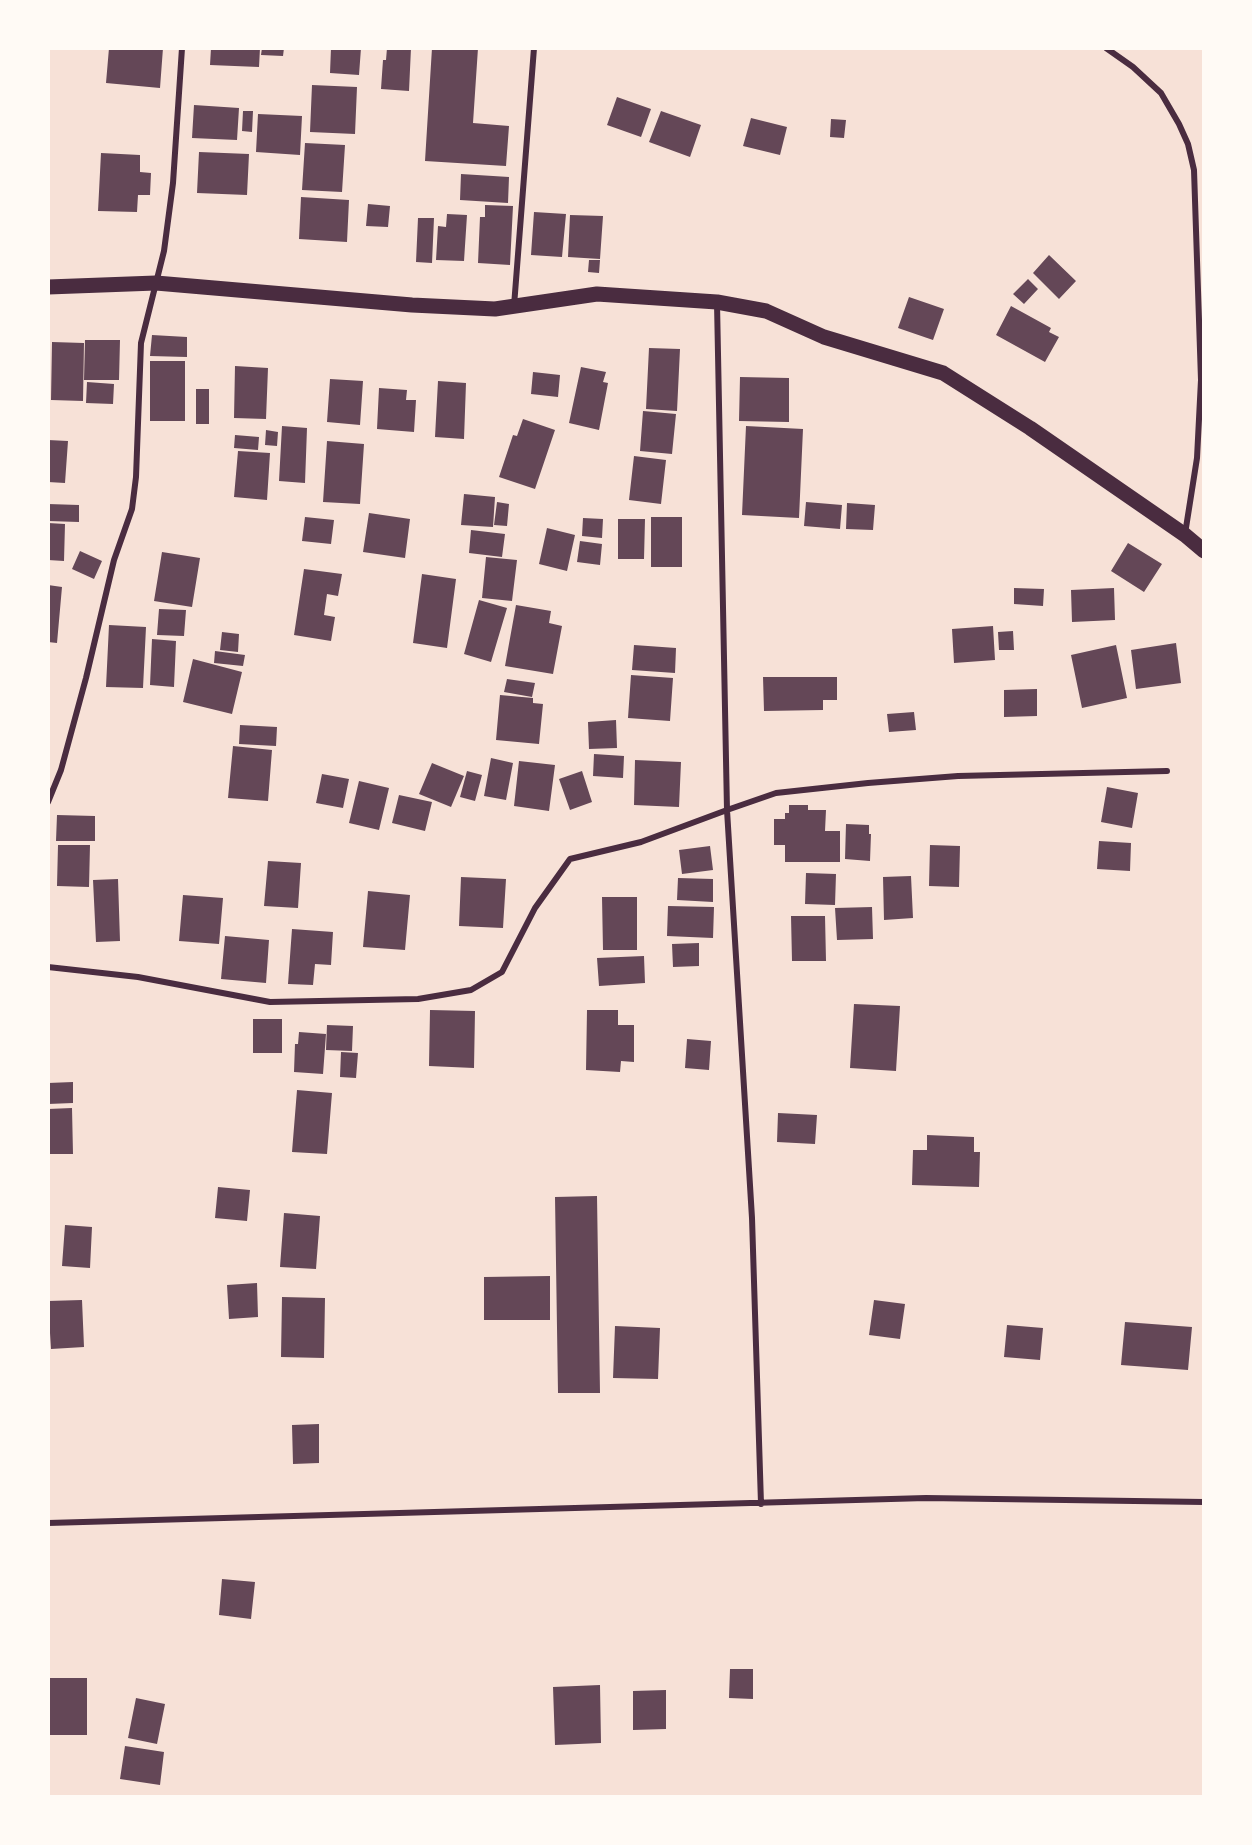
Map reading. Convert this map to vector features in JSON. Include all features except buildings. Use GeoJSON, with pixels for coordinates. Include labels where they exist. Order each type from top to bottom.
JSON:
{"type":"FeatureCollection","features":[{"type":"Feature","properties":{"kind":"main road"},"geometry":{"type":"LineString","coordinates":[[48,287],[156,283],[412,305],[495,309],[597,294],[717,302],[766,311],[824,337],[943,373],[1030,428],[1185,535],[1204,551]]}},
{"type":"Feature","properties":{"kind":"street"},"geometry":{"type":"LineString","coordinates":[[48,802],[61,770],[114,560],[132,509],[136,477],[141,343],[164,251],[173,183],[182,48]]}},
{"type":"Feature","properties":{"kind":"street"},"geometry":{"type":"LineString","coordinates":[[514,306],[534,48]]}},
{"type":"Feature","properties":{"kind":"street"},"geometry":{"type":"LineString","coordinates":[[1106,48],[1133,67],[1161,93],[1188,144],[1194,170],[1201,380],[1197,458],[1185,535]]}},
{"type":"Feature","properties":{"kind":"street"},"geometry":{"type":"LineString","coordinates":[[717,302],[727,810],[752,1218],[761,1504]]}},
{"type":"Feature","properties":{"kind":"street"},"geometry":{"type":"LineString","coordinates":[[48,967],[138,977],[270,1002],[418,999],[471,990],[502,972],[535,908],[570,859],[641,843],[776,793],[958,776],[1167,771]]}},
{"type":"Feature","properties":{"kind":"street"},"geometry":{"type":"LineString","coordinates":[[48,1523],[926,1498],[1204,1502]]}}]}
